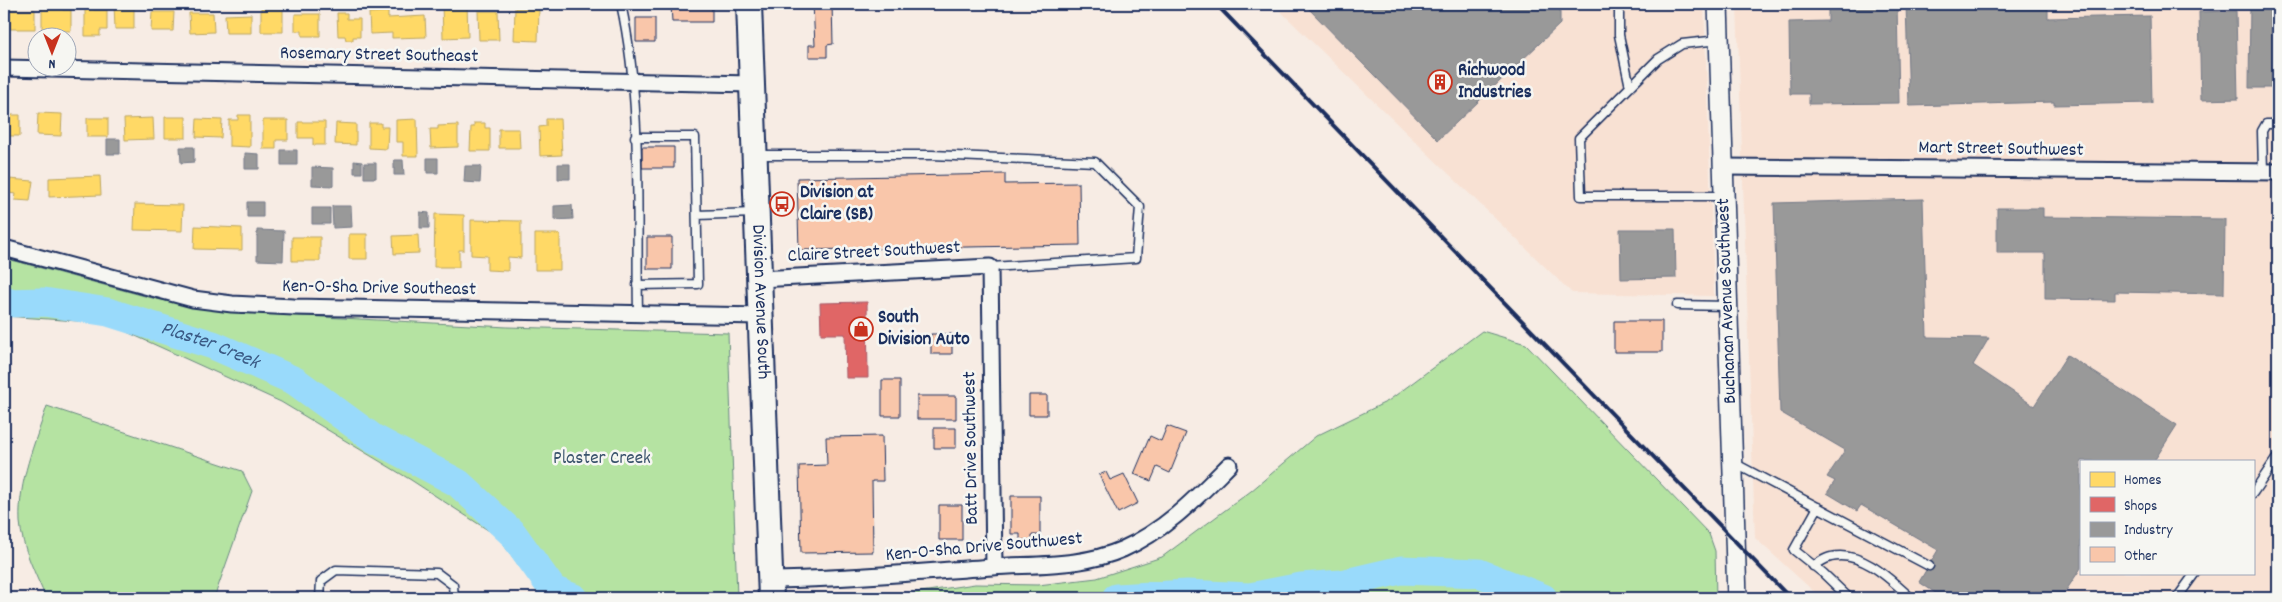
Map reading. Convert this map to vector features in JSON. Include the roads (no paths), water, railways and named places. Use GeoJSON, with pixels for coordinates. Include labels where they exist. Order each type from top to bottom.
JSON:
{"type":"FeatureCollection","features":[{"type":"Feature","properties":{"kind":"main road","name":"Division Avenue South"},"geometry":{"type":"LineString","coordinates":[[748,4],[771,589]]}},
{"type":"Feature","properties":{"kind":"street","name":"Buchanan Avenue Southwest"},"geometry":{"type":"LineString","coordinates":[[1718,4],[1737,598]]}},
{"type":"Feature","properties":{"kind":"street","name":"Rosemary Street Southeast"},"geometry":{"type":"LineString","coordinates":[[4,68],[752,84]]}},
{"type":"Feature","properties":{"kind":"street","name":"Mart Street Southwest"},"geometry":{"type":"LineString","coordinates":[[1723,167],[2271,172]]}},
{"type":"Feature","properties":{"kind":"street","name":"Ken-O-Sha Drive Southeast"},"geometry":{"type":"LineString","coordinates":[[4,248],[193,299],[232,304],[304,308],[760,316]]}},
{"type":"Feature","properties":{"kind":"street","name":"Claire Street Southwest"},"geometry":{"type":"LineString","coordinates":[[759,279],[990,268]]}},
{"type":"Feature","properties":{"kind":"street","name":"Batt Drive Southwest"},"geometry":{"type":"LineString","coordinates":[[990,268],[994,567]]}},
{"type":"Feature","properties":{"kind":"street","name":"Ken-O-Sha Drive Southwest"},"geometry":{"type":"LineString","coordinates":[[771,589],[994,567],[1060,564],[1098,558],[1124,549],[1175,517],[1229,465]]}},
{"type":"Feature","properties":{"kind":"lane"},"geometry":{"type":"LineString","coordinates":[[621,4],[629,40],[634,82],[638,314]]}},
{"type":"Feature","properties":{"kind":"lane"},"geometry":{"type":"LineString","coordinates":[[1619,4],[1619,35],[1630,87]]}},
{"type":"Feature","properties":{"kind":"lane"},"geometry":{"type":"LineString","coordinates":[[1719,40],[1682,44],[1658,59],[1579,138],[1581,196],[1724,196]]}},
{"type":"Feature","properties":{"kind":"lane"},"geometry":{"type":"LineString","coordinates":[[2271,172],[2262,132],[2266,124],[2278,124]]}},
{"type":"Feature","properties":{"kind":"lane"},"geometry":{"type":"LineString","coordinates":[[635,137],[695,137],[698,284],[637,285]]}},
{"type":"Feature","properties":{"kind":"lane"},"geometry":{"type":"LineString","coordinates":[[754,155],[932,155],[1095,162],[1140,207],[1136,258],[990,268]]}},
{"type":"Feature","properties":{"kind":"lane"},"geometry":{"type":"LineString","coordinates":[[697,215],[756,213]]}},
{"type":"Feature","properties":{"kind":"lane"},"geometry":{"type":"LineString","coordinates":[[1677,305],[1728,306]]}},
{"type":"Feature","properties":{"kind":"lane"},"geometry":{"type":"LineString","coordinates":[[2254,492],[2278,456]]}},
{"type":"Feature","properties":{"kind":"lane"},"geometry":{"type":"LineString","coordinates":[[1734,463],[1929,566]]}},
{"type":"Feature","properties":{"kind":"lane"},"geometry":{"type":"LineString","coordinates":[[1818,507],[1794,550],[1848,598]]}},
{"type":"Feature","properties":{"kind":"lane"},"geometry":{"type":"LineString","coordinates":[[1813,566],[1830,557],[1858,560],[1872,566],[1911,598]]}},
{"type":"Feature","properties":{"kind":"lane"},"geometry":{"type":"LineString","coordinates":[[320,598],[321,581],[336,570],[437,573],[453,586],[454,598]]}},
{"type":"Feature","properties":{"kind":"lane"},"geometry":{"type":"LineString","coordinates":[[2177,598],[2194,574]]}},
{"type":"Feature","properties":{"kind":"waterway","name":"Plaster Creek"},"geometry":{"type":"LineString","coordinates":[[4,303],[44,302],[108,312],[213,345],[295,381],[373,438],[458,483],[513,534],[553,590],[574,598]]}},
{"type":"Feature","properties":{"kind":"waterway","name":"Plaster Creek"},"geometry":{"type":"LineString","coordinates":[[1116,598],[1187,594],[1250,597],[1301,587],[1341,584],[1401,570],[1479,573],[1543,598]]}},
{"type":"Feature","properties":{"kind":"railway"},"geometry":{"type":"LineString","coordinates":[[1216,4],[1790,598]]}},
{"type":"Feature","properties":{"kind":"place","name":"Richwood Industries"},"geometry":{"type":"Point","coordinates":[1440,82]}},
{"type":"Feature","properties":{"kind":"place","name":"Division at Claire (SB)"},"geometry":{"type":"Point","coordinates":[782,204]}},
{"type":"Feature","properties":{"kind":"place","name":"South Division Auto"},"geometry":{"type":"Point","coordinates":[861,329]}}]}
